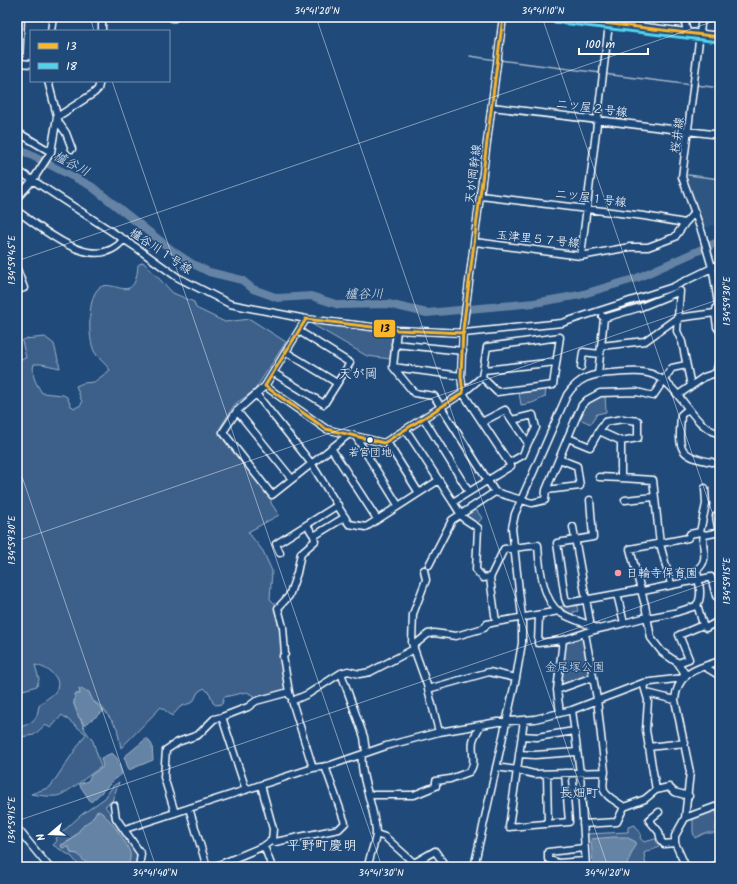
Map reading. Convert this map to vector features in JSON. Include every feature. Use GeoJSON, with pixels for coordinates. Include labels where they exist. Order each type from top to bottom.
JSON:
{"type":"FeatureCollection","features":[{"type":"Feature","properties":{"kind":"main road"},"geometry":{"type":"LineString","coordinates":[[554,17],[687,33],[700,36],[720,37]]}},
{"type":"Feature","properties":{"kind":"street"},"geometry":{"type":"LineString","coordinates":[[21,17],[19,63],[30,64]]}},
{"type":"Feature","properties":{"kind":"street"},"geometry":{"type":"LineString","coordinates":[[51,30],[53,17]]}},
{"type":"Feature","properties":{"kind":"street"},"geometry":{"type":"LineString","coordinates":[[102,17],[102,30]]}},
{"type":"Feature","properties":{"kind":"street","name":"天が岡幹線"},"geometry":{"type":"LineString","coordinates":[[463,393],[461,376],[464,331],[503,17]]}},
{"type":"Feature","properties":{"kind":"street"},"geometry":{"type":"LineString","coordinates":[[684,17],[687,33]]}},
{"type":"Feature","properties":{"kind":"street","name":"桜井線"},"geometry":{"type":"LineString","coordinates":[[702,17],[682,177],[695,212],[718,285],[718,304],[716,313],[717,327],[720,331]]}},
{"type":"Feature","properties":{"kind":"street"},"geometry":{"type":"LineString","coordinates":[[581,256],[610,24]]}},
{"type":"Feature","properties":{"kind":"street"},"geometry":{"type":"LineString","coordinates":[[48,82],[57,117],[72,149]]}},
{"type":"Feature","properties":{"kind":"street"},"geometry":{"type":"LineString","coordinates":[[18,195],[33,180],[51,152],[57,117],[94,93],[98,89],[100,82]]}},
{"type":"Feature","properties":{"kind":"street","name":"二ツ屋２号線"},"geometry":{"type":"LineString","coordinates":[[492,107],[720,135]]}},
{"type":"Feature","properties":{"kind":"street"},"geometry":{"type":"LineString","coordinates":[[17,132],[51,152]]}},
{"type":"Feature","properties":{"kind":"street","name":"櫨谷川１号線"},"geometry":{"type":"LineString","coordinates":[[17,170],[124,239],[177,277],[230,304],[306,319],[397,330],[464,331],[562,323],[673,287],[711,265],[720,264]]}},
{"type":"Feature","properties":{"kind":"street","name":"二ツ屋１号線"},"geometry":{"type":"LineString","coordinates":[[481,196],[685,223]]}},
{"type":"Feature","properties":{"kind":"street"},"geometry":{"type":"LineString","coordinates":[[17,211],[75,250],[98,254],[118,246],[124,239]]}},
{"type":"Feature","properties":{"kind":"street"},"geometry":{"type":"LineString","coordinates":[[685,223],[695,212]]}},
{"type":"Feature","properties":{"kind":"street","name":"玉津里５７号線"},"geometry":{"type":"LineString","coordinates":[[475,242],[581,256],[630,247],[648,247],[675,237],[685,223]]}},
{"type":"Feature","properties":{"kind":"street"},"geometry":{"type":"LineString","coordinates":[[17,269],[24,288],[17,290]]}},
{"type":"Feature","properties":{"kind":"street"},"geometry":{"type":"LineString","coordinates":[[604,318],[641,307],[680,290],[677,331],[682,342],[691,386]]}},
{"type":"Feature","properties":{"kind":"street"},"geometry":{"type":"LineString","coordinates":[[598,312],[604,318]]}},
{"type":"Feature","properties":{"kind":"street"},"geometry":{"type":"LineString","coordinates":[[601,346],[645,341],[677,318],[716,313]]}},
{"type":"Feature","properties":{"kind":"street"},"geometry":{"type":"LineString","coordinates":[[598,374],[604,318]]}},
{"type":"Feature","properties":{"kind":"street"},"geometry":{"type":"LineString","coordinates":[[306,319],[265,386],[237,411],[223,432],[272,495],[348,435]]}},
{"type":"Feature","properties":{"kind":"street"},"geometry":{"type":"LineString","coordinates":[[397,330],[393,367],[414,392],[434,396],[495,492],[532,503],[545,500],[546,490],[582,405],[593,396],[600,393],[637,392],[653,396],[672,368],[686,365]]}},
{"type":"Feature","properties":{"kind":"street"},"geometry":{"type":"LineString","coordinates":[[274,373],[324,404],[350,363],[299,331]]}},
{"type":"Feature","properties":{"kind":"street"},"geometry":{"type":"LineString","coordinates":[[265,386],[326,429],[348,435],[387,442],[463,393],[482,377],[487,347],[560,337],[553,385],[497,392],[482,377]]}},
{"type":"Feature","properties":{"kind":"street"},"geometry":{"type":"LineString","coordinates":[[395,344],[463,351]]}},
{"type":"Feature","properties":{"kind":"street"},"geometry":{"type":"LineString","coordinates":[[286,352],[337,383]]}},
{"type":"Feature","properties":{"kind":"street"},"geometry":{"type":"LineString","coordinates":[[581,368],[583,352],[600,354]]}},
{"type":"Feature","properties":{"kind":"street"},"geometry":{"type":"LineString","coordinates":[[678,395],[704,377],[718,375],[720,358]]}},
{"type":"Feature","properties":{"kind":"street"},"geometry":{"type":"LineString","coordinates":[[484,370],[556,362]]}},
{"type":"Feature","properties":{"kind":"street"},"geometry":{"type":"LineString","coordinates":[[393,367],[461,376]]}},
{"type":"Feature","properties":{"kind":"street"},"geometry":{"type":"LineString","coordinates":[[474,867],[516,678],[522,643],[522,617],[512,528],[515,514],[521,499],[566,395],[578,382],[598,374],[645,373],[654,375],[678,395],[696,418],[710,431],[720,434]]}},
{"type":"Feature","properties":{"kind":"street"},"geometry":{"type":"LineString","coordinates":[[463,393],[510,464]]}},
{"type":"Feature","properties":{"kind":"street"},"geometry":{"type":"LineString","coordinates":[[256,395],[311,464],[349,524],[366,527],[439,480]]}},
{"type":"Feature","properties":{"kind":"street"},"geometry":{"type":"LineString","coordinates":[[688,409],[681,415],[679,444],[686,453],[697,459],[712,462]]}},
{"type":"Feature","properties":{"kind":"street"},"geometry":{"type":"LineString","coordinates":[[482,422],[505,410],[528,443]]}},
{"type":"Feature","properties":{"kind":"street"},"geometry":{"type":"LineString","coordinates":[[237,411],[292,479]]}},
{"type":"Feature","properties":{"kind":"street"},"geometry":{"type":"LineString","coordinates":[[453,502],[488,480],[523,455],[536,428],[532,415],[512,420]]}},
{"type":"Feature","properties":{"kind":"street"},"geometry":{"type":"LineString","coordinates":[[424,419],[469,492]]}},
{"type":"Feature","properties":{"kind":"street"},"geometry":{"type":"LineString","coordinates":[[568,438],[590,447],[599,431],[605,422],[623,419],[638,421],[638,438],[621,440],[599,431]]}},
{"type":"Feature","properties":{"kind":"street"},"geometry":{"type":"LineString","coordinates":[[406,430],[460,514],[463,518],[478,528],[476,570],[483,578],[490,576]]}},
{"type":"Feature","properties":{"kind":"street"},"geometry":{"type":"LineString","coordinates":[[356,436],[398,506]]}},
{"type":"Feature","properties":{"kind":"street"},"geometry":{"type":"LineString","coordinates":[[621,440],[621,478]]}},
{"type":"Feature","properties":{"kind":"street"},"geometry":{"type":"LineString","coordinates":[[387,442],[419,493]]}},
{"type":"Feature","properties":{"kind":"street"},"geometry":{"type":"LineString","coordinates":[[331,448],[377,519]]}},
{"type":"Feature","properties":{"kind":"street"},"geometry":{"type":"LineString","coordinates":[[546,490],[580,486],[577,466],[559,459]]}},
{"type":"Feature","properties":{"kind":"street"},"geometry":{"type":"LineString","coordinates":[[599,477],[653,480],[660,544],[671,584]]}},
{"type":"Feature","properties":{"kind":"street"},"geometry":{"type":"LineString","coordinates":[[703,625],[698,604],[700,598],[696,570],[702,566],[704,559],[702,533],[706,504],[705,488]]}},
{"type":"Feature","properties":{"kind":"street"},"geometry":{"type":"LineString","coordinates":[[439,732],[428,689],[413,647],[413,614],[426,580],[427,568],[452,520],[495,492]]}},
{"type":"Feature","properties":{"kind":"street"},"geometry":{"type":"LineString","coordinates":[[625,500],[654,497]]}},
{"type":"Feature","properties":{"kind":"street"},"geometry":{"type":"LineString","coordinates":[[590,500],[593,537],[557,543],[567,603],[640,590],[643,591],[698,578],[711,577],[716,596]]}},
{"type":"Feature","properties":{"kind":"street"},"geometry":{"type":"LineString","coordinates":[[280,554],[276,544],[338,505]]}},
{"type":"Feature","properties":{"kind":"street"},"geometry":{"type":"LineString","coordinates":[[683,678],[684,672],[678,663],[662,652],[651,638],[630,549],[688,538],[690,534],[719,532],[716,516]]}},
{"type":"Feature","properties":{"kind":"street"},"geometry":{"type":"LineString","coordinates":[[314,536],[345,517]]}},
{"type":"Feature","properties":{"kind":"street"},"geometry":{"type":"LineString","coordinates":[[307,525],[314,536],[315,541],[300,554],[297,573],[289,596],[278,608],[283,627],[285,654],[283,656],[290,692],[313,768]]}},
{"type":"Feature","properties":{"kind":"street"},"geometry":{"type":"LineString","coordinates":[[573,527],[590,621],[588,625]]}},
{"type":"Feature","properties":{"kind":"street"},"geometry":{"type":"LineString","coordinates":[[496,622],[490,576],[504,550],[514,547],[538,545],[539,568],[544,586],[552,604],[559,612],[596,628]]}},
{"type":"Feature","properties":{"kind":"street"},"geometry":{"type":"LineString","coordinates":[[617,594],[624,623]]}},
{"type":"Feature","properties":{"kind":"street"},"geometry":{"type":"LineString","coordinates":[[539,615],[538,643],[563,640],[596,628],[611,627],[647,617],[674,613],[698,604]]}},
{"type":"Feature","properties":{"kind":"street"},"geometry":{"type":"LineString","coordinates":[[292,701],[308,694],[341,673],[348,671],[358,674],[370,672],[413,647],[428,634],[434,633],[456,636],[484,628],[487,624],[559,612]]}},
{"type":"Feature","properties":{"kind":"street"},"geometry":{"type":"LineString","coordinates":[[678,663],[689,659],[679,635],[703,625],[706,628],[720,620]]}},
{"type":"Feature","properties":{"kind":"street"},"geometry":{"type":"LineString","coordinates":[[585,633],[597,699],[605,772],[603,790],[624,807]]}},
{"type":"Feature","properties":{"kind":"street"},"geometry":{"type":"LineString","coordinates":[[560,713],[556,690],[563,640]]}},
{"type":"Feature","properties":{"kind":"street"},"geometry":{"type":"LineString","coordinates":[[686,867],[674,843],[675,836],[686,818],[690,772],[675,700],[676,691],[686,674],[720,661]]}},
{"type":"Feature","properties":{"kind":"street"},"geometry":{"type":"LineString","coordinates":[[705,667],[720,676]]}},
{"type":"Feature","properties":{"kind":"street"},"geometry":{"type":"LineString","coordinates":[[428,689],[489,672],[516,678]]}},
{"type":"Feature","properties":{"kind":"street"},"geometry":{"type":"LineString","coordinates":[[341,673],[364,737],[363,773],[370,796],[376,834],[368,867]]}},
{"type":"Feature","properties":{"kind":"street"},"geometry":{"type":"LineString","coordinates":[[556,690],[593,677]]}},
{"type":"Feature","properties":{"kind":"street"},"geometry":{"type":"LineString","coordinates":[[125,829],[313,768],[325,766],[439,732],[506,721],[524,720],[560,713],[643,684],[683,678]]}},
{"type":"Feature","properties":{"kind":"street"},"geometry":{"type":"LineString","coordinates":[[643,684],[647,693],[648,747],[656,790]]}},
{"type":"Feature","properties":{"kind":"street"},"geometry":{"type":"LineString","coordinates":[[175,813],[164,777],[166,770],[166,750],[178,742],[198,735],[214,719],[248,708],[256,701],[290,692]]}},
{"type":"Feature","properties":{"kind":"street"},"geometry":{"type":"LineString","coordinates":[[647,693],[675,700]]}},
{"type":"Feature","properties":{"kind":"street"},"geometry":{"type":"LineString","coordinates":[[572,710],[576,752],[580,773],[585,864],[558,863],[548,859],[548,852],[584,848]]}},
{"type":"Feature","properties":{"kind":"street"},"geometry":{"type":"LineString","coordinates":[[222,717],[246,790]]}},
{"type":"Feature","properties":{"kind":"street"},"geometry":{"type":"LineString","coordinates":[[524,720],[509,827],[569,822],[565,773]]}},
{"type":"Feature","properties":{"kind":"street"},"geometry":{"type":"LineString","coordinates":[[436,781],[450,779],[472,770],[474,760],[473,739],[480,726]]}},
{"type":"Feature","properties":{"kind":"street"},"geometry":{"type":"LineString","coordinates":[[522,736],[536,737],[574,731]]}},
{"type":"Feature","properties":{"kind":"street"},"geometry":{"type":"LineString","coordinates":[[648,747],[685,743]]}},
{"type":"Feature","properties":{"kind":"street"},"geometry":{"type":"LineString","coordinates":[[519,754],[534,755],[576,752]]}},
{"type":"Feature","properties":{"kind":"street"},"geometry":{"type":"LineString","coordinates":[[272,840],[275,842],[339,829],[345,823],[325,766]]}},
{"type":"Feature","properties":{"kind":"street"},"geometry":{"type":"LineString","coordinates":[[496,767],[534,774],[605,772]]}},
{"type":"Feature","properties":{"kind":"street"},"geometry":{"type":"LineString","coordinates":[[548,774],[548,824]]}},
{"type":"Feature","properties":{"kind":"street"},"geometry":{"type":"LineString","coordinates":[[431,776],[436,781]]}},
{"type":"Feature","properties":{"kind":"street"},"geometry":{"type":"LineString","coordinates":[[370,796],[414,795],[436,786],[436,781]]}},
{"type":"Feature","properties":{"kind":"street"},"geometry":{"type":"LineString","coordinates":[[214,867],[264,846],[272,840],[273,829],[261,785]]}},
{"type":"Feature","properties":{"kind":"street"},"geometry":{"type":"LineString","coordinates":[[583,824],[617,822],[624,807],[645,799],[656,790],[669,787],[674,792],[689,796]]}},
{"type":"Feature","properties":{"kind":"street"},"geometry":{"type":"LineString","coordinates":[[114,805],[116,818],[141,854],[139,867]]}},
{"type":"Feature","properties":{"kind":"street"},"geometry":{"type":"LineString","coordinates":[[686,818],[720,805]]}},
{"type":"Feature","properties":{"kind":"street"},"geometry":{"type":"LineString","coordinates":[[189,808],[207,867]]}},
{"type":"Feature","properties":{"kind":"street"},"geometry":{"type":"LineString","coordinates":[[659,812],[649,820],[659,832],[661,841],[664,844],[674,843]]}},
{"type":"Feature","properties":{"kind":"street"},"geometry":{"type":"LineString","coordinates":[[17,828],[49,867]]}},
{"type":"Feature","properties":{"kind":"street"},"geometry":{"type":"LineString","coordinates":[[376,834],[385,837],[414,863],[435,851],[446,867]]}},
{"type":"Feature","properties":{"kind":"street"},"geometry":{"type":"LineString","coordinates":[[264,846],[272,867]]}},
{"type":"Feature","properties":{"kind":"shaded area"},"geometry":{"type":"Polygon","coordinates":[[[685,176],[720,180],[720,222],[702,230],[685,176]]]}},
{"type":"Feature","properties":{"kind":"shaded area"},"geometry":{"type":"Polygon","coordinates":[[[79,688],[89,692],[93,701],[104,711],[84,725],[79,718],[74,704],[75,694],[80,694],[79,688]]]}},
{"type":"Feature","properties":{"kind":"shaded area"},"geometry":{"type":"Polygon","coordinates":[[[147,738],[152,745],[153,760],[129,770],[124,757],[147,738]]]}},
{"type":"Feature","properties":{"kind":"shaded area"},"geometry":{"type":"Polygon","coordinates":[[[112,753],[117,758],[122,774],[91,802],[79,784],[88,781],[91,775],[103,767],[101,758],[112,753]]]}},
{"type":"Feature","properties":{"kind":"shaded area"},"geometry":{"type":"Polygon","coordinates":[[[99,811],[122,836],[130,853],[129,866],[88,863],[78,854],[71,853],[69,847],[62,848],[61,845],[72,839],[83,826],[91,820],[96,812],[99,811]]]}},
{"type":"Feature","properties":{"kind":"shaded area"},"geometry":{"type":"Polygon","coordinates":[[[626,837],[636,842],[626,867],[593,867],[591,839],[626,837]]]}},
{"type":"Feature","properties":{"kind":"green space"},"geometry":{"type":"Polygon","coordinates":[[[143,262],[173,293],[194,302],[196,308],[225,322],[250,319],[286,342],[254,391],[235,404],[220,428],[219,434],[271,498],[271,503],[279,515],[248,532],[263,551],[272,571],[270,599],[277,606],[276,615],[280,631],[287,690],[257,698],[247,692],[224,697],[222,704],[216,705],[213,703],[210,694],[204,688],[198,692],[193,702],[180,707],[172,716],[161,707],[121,748],[117,728],[102,707],[93,701],[87,692],[81,688],[80,694],[75,694],[74,704],[85,730],[93,741],[101,767],[60,795],[50,796],[31,794],[50,787],[86,734],[62,715],[51,728],[45,725],[34,735],[20,737],[17,740],[17,729],[31,722],[35,718],[39,706],[55,692],[58,682],[49,671],[35,665],[39,679],[37,686],[23,690],[17,689],[17,533],[21,523],[17,517],[17,357],[19,359],[26,358],[22,341],[25,339],[45,337],[54,344],[60,368],[34,364],[34,376],[38,386],[42,393],[63,395],[67,397],[71,406],[75,408],[81,405],[82,402],[76,386],[83,383],[94,382],[110,370],[96,354],[92,345],[90,318],[92,300],[95,293],[99,288],[105,286],[128,288],[133,285],[136,278],[138,265],[143,262]]]}},
{"type":"Feature","properties":{"kind":"green space"},"geometry":{"type":"Polygon","coordinates":[[[310,323],[390,332],[392,334],[390,359],[367,356],[310,323]]]}},
{"type":"Feature","properties":{"kind":"green space"},"geometry":{"type":"Polygon","coordinates":[[[546,389],[545,397],[532,403],[521,405],[519,393],[546,389]]]}},
{"type":"Feature","properties":{"kind":"green space"},"geometry":{"type":"Polygon","coordinates":[[[605,394],[606,412],[597,414],[591,424],[577,418],[582,408],[588,402],[605,394]]]}},
{"type":"Feature","properties":{"kind":"green space"},"geometry":{"type":"Polygon","coordinates":[[[475,508],[482,518],[477,524],[464,514],[475,508]]]}},
{"type":"Feature","properties":{"kind":"green space"},"geometry":{"type":"Polygon","coordinates":[[[576,603],[578,611],[573,612],[573,615],[559,607],[576,603]]]}},
{"type":"Feature","properties":{"kind":"green space","name":"金尾塚公園"},"geometry":{"type":"Polygon","coordinates":[[[580,637],[583,638],[590,675],[562,687],[559,686],[564,641],[580,637]]]}},
{"type":"Feature","properties":{"kind":"green space"},"geometry":{"type":"Polygon","coordinates":[[[119,782],[112,801],[105,806],[139,854],[136,867],[80,867],[72,857],[53,845],[57,841],[56,838],[81,815],[105,798],[113,786],[119,782]],[[92,821],[84,826],[71,839],[61,845],[69,847],[71,853],[78,854],[96,865],[102,863],[129,866],[125,843],[119,835],[117,829],[92,821]]]}},
{"type":"Feature","properties":{"kind":"green space"},"geometry":{"type":"Polygon","coordinates":[[[716,809],[717,817],[715,833],[705,833],[695,838],[693,832],[693,817],[716,809]]]}},
{"type":"Feature","properties":{"kind":"green space"},"geometry":{"type":"Polygon","coordinates":[[[635,825],[641,834],[640,838],[644,842],[659,838],[661,845],[644,853],[646,867],[588,867],[586,834],[628,832],[628,827],[635,825]]]}},
{"type":"Feature","properties":{"kind":"waterway"},"geometry":{"type":"LineString","coordinates":[[470,56],[496,60]]}},
{"type":"Feature","properties":{"kind":"waterway"},"geometry":{"type":"LineString","coordinates":[[499,60],[601,73]]}},
{"type":"Feature","properties":{"kind":"waterway"},"geometry":{"type":"LineString","coordinates":[[604,74],[692,85]]}},
{"type":"Feature","properties":{"kind":"waterway"},"geometry":{"type":"LineString","coordinates":[[696,85],[720,88]]}},
{"type":"Feature","properties":{"kind":"waterway","name":"櫨谷川"},"geometry":{"type":"LineString","coordinates":[[17,148],[91,186],[173,251],[191,263],[209,272],[242,280],[253,289],[278,298],[311,296],[339,305],[388,304],[427,313],[534,303],[580,295],[637,278],[720,241]]}},
{"type":"Feature","properties":{"kind":"waterway"},"geometry":{"type":"LineString","coordinates":[[688,175],[720,179]]}},
{"type":"Feature","properties":{"kind":"transit line","name":"13"},"geometry":{"type":"LineString","coordinates":[[463,393],[461,376],[463,329],[503,17]]}},
{"type":"Feature","properties":{"kind":"transit line","name":"13"},"geometry":{"type":"LineString","coordinates":[[554,17],[720,37]]}},
{"type":"Feature","properties":{"kind":"transit line","name":"18"},"geometry":{"type":"LineString","coordinates":[[553,22],[719,42]]}},
{"type":"Feature","properties":{"kind":"transit line","name":"13"},"geometry":{"type":"LineString","coordinates":[[306,319],[397,330],[464,333]]}},
{"type":"Feature","properties":{"kind":"transit line","name":"13"},"geometry":{"type":"LineString","coordinates":[[265,386],[306,319]]}},
{"type":"Feature","properties":{"kind":"transit line","name":"13"},"geometry":{"type":"LineString","coordinates":[[265,386],[326,429],[384,443],[463,393]]}},
{"type":"Feature","properties":{"kind":"place","name":"若宮団地"},"geometry":{"type":"Point","coordinates":[370,440]}},
{"type":"Feature","properties":{"kind":"place","name":"日輪寺保育園"},"geometry":{"type":"Point","coordinates":[618,573]}},
{"type":"Feature","properties":{"kind":"district","name":"天が岡"},"geometry":{"type":"Point","coordinates":[358,373]}},
{"type":"Feature","properties":{"kind":"district","name":"長畑町"},"geometry":{"type":"Point","coordinates":[579,792]}},
{"type":"Feature","properties":{"kind":"district","name":"平野町慶明"},"geometry":{"type":"Point","coordinates":[322,845]}}]}
